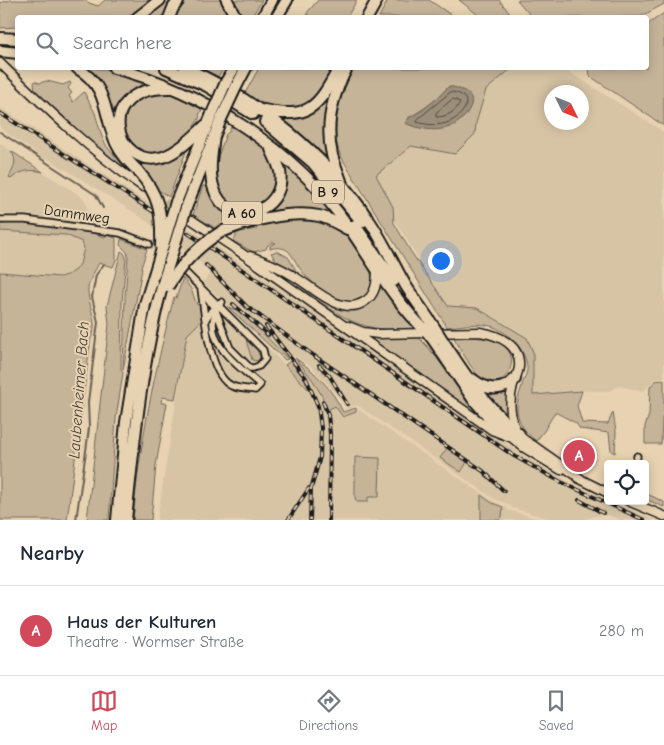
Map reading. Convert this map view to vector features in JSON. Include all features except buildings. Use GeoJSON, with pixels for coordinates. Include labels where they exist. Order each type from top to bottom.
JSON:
{"type":"FeatureCollection","features":[{"type":"Feature","properties":{"kind":"highway"},"geometry":{"type":"LineString","coordinates":[[141,15],[160,0]]}},
{"type":"Feature","properties":{"kind":"highway"},"geometry":{"type":"LineString","coordinates":[[171,15],[179,0]]}},
{"type":"Feature","properties":{"kind":"highway"},"geometry":{"type":"LineString","coordinates":[[227,0],[234,15]]}},
{"type":"Feature","properties":{"kind":"highway"},"geometry":{"type":"LineString","coordinates":[[264,15],[272,0]]}},
{"type":"Feature","properties":{"kind":"highway"},"geometry":{"type":"LineString","coordinates":[[278,15],[286,0]]}},
{"type":"Feature","properties":{"kind":"highway"},"geometry":{"type":"LineString","coordinates":[[368,15],[376,0]]}},
{"type":"Feature","properties":{"kind":"highway"},"geometry":{"type":"LineString","coordinates":[[376,15],[384,0]]}},
{"type":"Feature","properties":{"kind":"highway"},"geometry":{"type":"LineString","coordinates":[[2,42],[15,34]]}},
{"type":"Feature","properties":{"kind":"highway"},"geometry":{"type":"LineString","coordinates":[[2,42],[15,40]]}},
{"type":"Feature","properties":{"kind":"highway"},"geometry":{"type":"LineString","coordinates":[[2,42],[15,45]]}},
{"type":"Feature","properties":{"kind":"highway"},"geometry":{"type":"LineString","coordinates":[[2,42],[15,51]]}},
{"type":"Feature","properties":{"kind":"highway"},"geometry":{"type":"LineString","coordinates":[[80,70],[89,76],[100,91],[116,143],[122,155],[138,171],[152,189],[158,201],[161,217],[161,247]]}},
{"type":"Feature","properties":{"kind":"highway"},"geometry":{"type":"LineString","coordinates":[[122,70],[146,76],[175,88],[234,120],[269,146],[312,184],[350,230],[407,310],[427,328]]}},
{"type":"Feature","properties":{"kind":"highway","name":"B 9"},"geometry":{"type":"LineString","coordinates":[[146,70],[166,77],[202,94],[254,126],[291,155],[317,180],[370,246],[427,328],[514,436]]}},
{"type":"Feature","properties":{"kind":"highway","name":"B 9"},"geometry":{"type":"LineString","coordinates":[[171,70],[207,86],[250,111],[313,163],[364,224],[402,278],[427,328]]}},
{"type":"Feature","properties":{"kind":"highway"},"geometry":{"type":"LineString","coordinates":[[117,520],[126,422],[145,304],[176,202],[206,125],[233,70]]}},
{"type":"Feature","properties":{"kind":"highway","name":"A 60"},"geometry":{"type":"LineString","coordinates":[[126,520],[144,363],[158,303],[166,284],[186,208],[221,119],[245,70]]}},
{"type":"Feature","properties":{"kind":"highway"},"geometry":{"type":"LineString","coordinates":[[259,109],[288,114],[307,111],[322,97],[339,70]]}},
{"type":"Feature","properties":{"kind":"highway"},"geometry":{"type":"LineString","coordinates":[[342,184],[332,153],[330,125],[335,96],[346,70]]}},
{"type":"Feature","properties":{"kind":"highway"},"geometry":{"type":"LineString","coordinates":[[196,71],[259,109],[305,146],[342,184],[372,225],[402,278]]}},
{"type":"Feature","properties":{"kind":"highway"},"geometry":{"type":"LineString","coordinates":[[175,88],[149,89],[135,94],[127,102],[120,114],[119,125],[120,134],[128,147],[144,157],[161,157],[178,149],[206,125]]}},
{"type":"Feature","properties":{"kind":"highway","name":"A 60"},"geometry":{"type":"LineString","coordinates":[[214,136],[211,175],[213,188],[217,197],[226,206],[241,213],[264,208],[272,202],[278,192],[280,170],[269,146]]}},
{"type":"Feature","properties":{"kind":"highway","name":"B 9"},"geometry":{"type":"LineString","coordinates":[[166,284],[192,253],[221,232],[265,219],[300,214],[326,218],[350,230]]}},
{"type":"Feature","properties":{"kind":"highway","name":"B 9"},"geometry":{"type":"LineString","coordinates":[[438,341],[473,399],[495,424]]}},
{"type":"Feature","properties":{"kind":"highway"},"geometry":{"type":"LineString","coordinates":[[465,374],[482,386],[492,389],[505,386],[515,379]]}},
{"type":"Feature","properties":{"kind":"main road"},"geometry":{"type":"LineString","coordinates":[[0,63],[65,126],[117,169],[143,187]]}},
{"type":"Feature","properties":{"kind":"main road"},"geometry":{"type":"LineString","coordinates":[[192,220],[496,432],[514,436]]}},
{"type":"Feature","properties":{"kind":"main road"},"geometry":{"type":"LineString","coordinates":[[240,252],[275,266],[331,300],[348,306],[360,304],[371,296],[376,285],[377,268]]}},
{"type":"Feature","properties":{"kind":"main road"},"geometry":{"type":"LineString","coordinates":[[335,319],[354,329],[378,334],[468,332],[496,335],[510,344],[517,355],[519,367],[512,390],[511,409],[514,422],[514,436]]}},
{"type":"Feature","properties":{"kind":"main road"},"geometry":{"type":"LineString","coordinates":[[476,418],[495,424],[581,479],[604,491]]}},
{"type":"Feature","properties":{"kind":"main road"},"geometry":{"type":"LineString","coordinates":[[637,505],[664,516]]}},
{"type":"Feature","properties":{"kind":"street","name":"Dammweg"},"geometry":{"type":"LineString","coordinates":[[0,220],[25,220],[120,233],[149,244]]}},
{"type":"Feature","properties":{"kind":"street"},"geometry":{"type":"LineString","coordinates":[[185,272],[201,289],[217,306],[263,350],[265,358],[259,366],[250,368],[230,348],[217,306],[213,299],[201,289]]}},
{"type":"Feature","properties":{"kind":"street"},"geometry":{"type":"LineString","coordinates":[[201,289],[213,360],[218,373],[234,387],[255,390],[260,385],[219,344],[214,330],[217,306]]}},
{"type":"Feature","properties":{"kind":"street"},"geometry":{"type":"LineString","coordinates":[[206,321],[217,306]]}},
{"type":"Feature","properties":{"kind":"street"},"geometry":{"type":"LineString","coordinates":[[636,460],[637,456]]}},
{"type":"Feature","properties":{"kind":"shaded area"},"geometry":{"type":"Polygon","coordinates":[[[10,0],[85,0],[98,6],[105,0],[151,0],[130,15],[15,15],[15,27],[0,28],[0,3],[10,0]]]}},
{"type":"Feature","properties":{"kind":"shaded area"},"geometry":{"type":"Polygon","coordinates":[[[165,0],[175,0],[167,15],[147,15],[165,0]]]}},
{"type":"Feature","properties":{"kind":"shaded area"},"geometry":{"type":"Polygon","coordinates":[[[184,0],[223,0],[231,15],[175,15],[184,0]]]}},
{"type":"Feature","properties":{"kind":"shaded area"},"geometry":{"type":"Polygon","coordinates":[[[231,0],[262,0],[253,15],[239,15],[231,0]]]}},
{"type":"Feature","properties":{"kind":"shaded area"},"geometry":{"type":"Polygon","coordinates":[[[318,0],[357,0],[348,15],[308,15],[307,13],[318,0]]]}},
{"type":"Feature","properties":{"kind":"shaded area"},"geometry":{"type":"Polygon","coordinates":[[[388,0],[429,0],[451,15],[380,15],[388,0]]]}},
{"type":"Feature","properties":{"kind":"shaded area"},"geometry":{"type":"Polygon","coordinates":[[[459,0],[499,0],[511,15],[478,15],[459,0]]]}},
{"type":"Feature","properties":{"kind":"shaded area"},"geometry":{"type":"Polygon","coordinates":[[[517,0],[664,0],[664,4],[644,15],[530,15],[517,0]]]}},
{"type":"Feature","properties":{"kind":"shaded area"},"geometry":{"type":"Polygon","coordinates":[[[664,13],[664,126],[590,76],[589,70],[649,70],[649,24],[664,13]]]}},
{"type":"Feature","properties":{"kind":"shaded area"},"geometry":{"type":"Polygon","coordinates":[[[83,70],[120,72],[157,84],[136,91],[117,132],[149,161],[190,141],[169,197],[160,191],[125,153],[83,70]]]}},
{"type":"Feature","properties":{"kind":"shaded area"},"geometry":{"type":"Polygon","coordinates":[[[204,70],[223,70],[217,78],[204,70]]]}},
{"type":"Feature","properties":{"kind":"shaded area"},"geometry":{"type":"Polygon","coordinates":[[[258,70],[329,70],[333,73],[326,89],[299,111],[279,110],[244,95],[258,70]]]}},
{"type":"Feature","properties":{"kind":"shaded area"},"geometry":{"type":"Polygon","coordinates":[[[352,70],[510,70],[486,90],[476,123],[475,134],[455,154],[411,146],[376,175],[393,207],[394,223],[411,252],[448,306],[477,308],[527,338],[533,352],[533,395],[582,391],[577,406],[582,423],[608,424],[613,412],[616,432],[615,453],[611,451],[609,433],[580,429],[576,423],[555,412],[536,441],[524,429],[517,409],[527,369],[523,353],[513,340],[493,327],[477,324],[447,327],[340,154],[336,139],[336,129],[342,96],[352,70]],[[449,86],[430,104],[408,118],[434,129],[449,86]]]}},
{"type":"Feature","properties":{"kind":"shaded area"},"geometry":{"type":"Polygon","coordinates":[[[504,70],[566,70],[664,132],[664,380],[655,379],[643,391],[619,386],[609,391],[533,395],[533,352],[527,338],[479,308],[448,306],[363,169],[504,70]]]}},
{"type":"Feature","properties":{"kind":"shaded area"},"geometry":{"type":"Polygon","coordinates":[[[35,81],[39,83],[47,81],[63,85],[70,82],[71,84],[68,88],[72,93],[69,96],[73,102],[84,92],[95,113],[107,147],[128,171],[81,133],[35,91],[35,81]]]}},
{"type":"Feature","properties":{"kind":"shaded area"},"geometry":{"type":"Polygon","coordinates":[[[336,84],[332,166],[276,116],[298,116],[336,84]]]}},
{"type":"Feature","properties":{"kind":"shaded area"},"geometry":{"type":"Polygon","coordinates":[[[167,91],[203,106],[200,117],[190,133],[173,149],[153,155],[137,151],[124,135],[122,118],[134,98],[167,91]]]}},
{"type":"Feature","properties":{"kind":"shaded area"},"geometry":{"type":"Polygon","coordinates":[[[0,107],[192,230],[523,455],[565,480],[604,499],[604,505],[618,505],[655,520],[621,520],[608,515],[594,516],[583,520],[550,519],[513,508],[507,503],[496,500],[357,405],[347,409],[341,399],[311,366],[292,355],[285,360],[203,282],[210,274],[199,261],[137,214],[47,158],[45,159],[0,128],[0,107]]]}},
{"type":"Feature","properties":{"kind":"shaded area"},"geometry":{"type":"Polygon","coordinates":[[[232,124],[265,148],[270,154],[277,174],[273,195],[255,209],[230,206],[217,191],[214,168],[226,134],[229,132],[232,124]]]}},
{"type":"Feature","properties":{"kind":"shaded area"},"geometry":{"type":"Polygon","coordinates":[[[0,143],[85,200],[92,223],[65,223],[34,216],[10,216],[0,213],[0,143]]]}},
{"type":"Feature","properties":{"kind":"shaded area"},"geometry":{"type":"Polygon","coordinates":[[[11,151],[43,172],[27,171],[11,179],[9,177],[15,161],[11,151]]]}},
{"type":"Feature","properties":{"kind":"shaded area"},"geometry":{"type":"Polygon","coordinates":[[[281,160],[337,217],[327,214],[217,229],[193,215],[203,186],[205,186],[208,180],[224,209],[270,208],[281,160]]]}},
{"type":"Feature","properties":{"kind":"shaded area"},"geometry":{"type":"Polygon","coordinates":[[[303,217],[335,226],[360,250],[366,260],[372,279],[370,288],[365,296],[351,302],[331,295],[305,275],[292,255],[286,250],[279,248],[270,249],[270,246],[276,243],[273,242],[266,249],[253,252],[233,241],[236,237],[236,232],[257,229],[254,226],[303,217]]]}},
{"type":"Feature","properties":{"kind":"shaded area"},"geometry":{"type":"Polygon","coordinates":[[[32,223],[66,226],[87,230],[105,237],[107,235],[116,238],[116,260],[113,267],[99,263],[88,289],[94,327],[67,520],[0,520],[0,272],[60,277],[76,270],[80,264],[84,248],[82,242],[66,235],[0,231],[0,224],[32,223]]]}},
{"type":"Feature","properties":{"kind":"shaded area"},"geometry":{"type":"Polygon","coordinates":[[[0,231],[66,235],[76,238],[82,242],[84,248],[80,264],[76,270],[59,277],[0,272],[0,231]]]}},
{"type":"Feature","properties":{"kind":"shaded area"},"geometry":{"type":"Polygon","coordinates":[[[121,239],[147,249],[141,268],[123,370],[128,257],[127,252],[120,245],[121,239]]]}},
{"type":"Feature","properties":{"kind":"shaded area"},"geometry":{"type":"Polygon","coordinates":[[[121,251],[126,258],[122,302],[121,369],[123,373],[116,418],[109,520],[87,520],[109,324],[107,306],[121,251]]]}},
{"type":"Feature","properties":{"kind":"shaded area"},"geometry":{"type":"Polygon","coordinates":[[[277,251],[288,257],[296,270],[294,272],[274,262],[276,260],[271,253],[277,251]]]}},
{"type":"Feature","properties":{"kind":"shaded area"},"geometry":{"type":"Polygon","coordinates":[[[272,268],[291,277],[335,307],[344,310],[356,311],[370,304],[384,284],[414,328],[380,329],[354,322],[282,277],[272,268]]]}},
{"type":"Feature","properties":{"kind":"shaded area"},"geometry":{"type":"Polygon","coordinates":[[[183,278],[191,289],[197,305],[199,304],[202,320],[187,335],[175,399],[162,397],[161,403],[167,403],[156,465],[151,520],[133,520],[139,464],[154,380],[174,297],[176,298],[183,278]]]}},
{"type":"Feature","properties":{"kind":"shaded area"},"geometry":{"type":"Polygon","coordinates":[[[227,306],[232,309],[234,308],[255,325],[288,359],[285,360],[227,306]]]}},
{"type":"Feature","properties":{"kind":"shaded area"},"geometry":{"type":"Polygon","coordinates":[[[226,308],[285,365],[293,358],[308,367],[334,395],[343,412],[356,408],[494,502],[506,507],[508,510],[542,520],[157,520],[187,335],[202,320],[226,308]]]}},
{"type":"Feature","properties":{"kind":"shaded area"},"geometry":{"type":"Polygon","coordinates":[[[366,336],[418,337],[428,347],[483,418],[365,338],[366,336]]]}},
{"type":"Feature","properties":{"kind":"shaded area"},"geometry":{"type":"Polygon","coordinates":[[[473,337],[492,340],[504,346],[510,354],[509,372],[503,378],[496,382],[486,381],[477,374],[454,338],[473,337]]]}},
{"type":"Feature","properties":{"kind":"shaded area"},"geometry":{"type":"Polygon","coordinates":[[[246,340],[257,350],[260,357],[258,361],[252,360],[246,340]]]}},
{"type":"Feature","properties":{"kind":"shaded area"},"geometry":{"type":"Polygon","coordinates":[[[295,358],[323,382],[343,412],[356,408],[356,412],[343,417],[335,406],[328,410],[312,379],[295,358]]]}},
{"type":"Feature","properties":{"kind":"shaded area"},"geometry":{"type":"Polygon","coordinates":[[[290,361],[307,382],[313,394],[285,365],[290,361]]]}},
{"type":"Feature","properties":{"kind":"shaded area"},"geometry":{"type":"Polygon","coordinates":[[[664,380],[664,415],[662,418],[661,444],[645,444],[645,426],[649,415],[650,387],[655,381],[664,380]]]}},
{"type":"Feature","properties":{"kind":"shaded area"},"geometry":{"type":"Polygon","coordinates":[[[510,388],[509,421],[482,391],[510,388]]]}},
{"type":"Feature","properties":{"kind":"shaded area"},"geometry":{"type":"Polygon","coordinates":[[[447,448],[467,462],[461,472],[440,458],[447,448]]]}},
{"type":"Feature","properties":{"kind":"shaded area"},"geometry":{"type":"Polygon","coordinates":[[[355,457],[380,458],[379,497],[368,497],[368,502],[357,502],[355,498],[355,457]]]}},
{"type":"Feature","properties":{"kind":"shaded area"},"geometry":{"type":"Polygon","coordinates":[[[481,495],[492,503],[503,507],[502,517],[499,520],[481,520],[481,495]]]}},
{"type":"Feature","properties":{"kind":"shaded area"},"geometry":{"type":"Polygon","coordinates":[[[649,495],[664,502],[664,507],[649,501],[649,495]]]}},
{"type":"Feature","properties":{"kind":"water"},"geometry":{"type":"Polygon","coordinates":[[[449,86],[461,89],[469,94],[471,98],[470,107],[460,121],[446,128],[434,130],[405,123],[410,117],[436,99],[449,86]]]}},
{"type":"Feature","properties":{"kind":"waterway","name":"Laubenheimer Bach"},"geometry":{"type":"LineString","coordinates":[[0,132],[96,195],[103,208]]}},
{"type":"Feature","properties":{"kind":"waterway","name":"Laubenheimer Bach"},"geometry":{"type":"LineString","coordinates":[[76,520],[89,428],[88,402],[98,322],[92,297],[96,275],[104,264]]}},
{"type":"Feature","properties":{"kind":"tunnel"},"geometry":{"type":"LineString","coordinates":[[154,195],[188,218]]}},
{"type":"Feature","properties":{"kind":"tunnel"},"geometry":{"type":"LineString","coordinates":[[149,244],[182,269]]}},
{"type":"Feature","properties":{"kind":"railway"},"geometry":{"type":"LineString","coordinates":[[0,113],[154,212]]}},
{"type":"Feature","properties":{"kind":"railway"},"geometry":{"type":"LineString","coordinates":[[188,233],[200,241]]}},
{"type":"Feature","properties":{"kind":"railway"},"geometry":{"type":"LineString","coordinates":[[209,247],[514,456],[561,482],[644,520]]}},
{"type":"Feature","properties":{"kind":"railway"},"geometry":{"type":"LineString","coordinates":[[206,265],[247,307],[310,353],[483,471],[504,491]]}},
{"type":"Feature","properties":{"kind":"railway"},"geometry":{"type":"LineString","coordinates":[[233,304],[268,335]]}},
{"type":"Feature","properties":{"kind":"railway"},"geometry":{"type":"LineString","coordinates":[[266,326],[306,378],[318,406],[321,428],[320,457],[311,489],[310,520]]}},
{"type":"Feature","properties":{"kind":"railway"},"geometry":{"type":"LineString","coordinates":[[319,365],[329,375],[347,404]]}},
{"type":"Feature","properties":{"kind":"railway"},"geometry":{"type":"LineString","coordinates":[[323,402],[328,415],[330,434],[329,520]]}},
{"type":"Feature","properties":{"kind":"railway"},"geometry":{"type":"LineString","coordinates":[[288,520],[309,488]]}},
{"type":"Feature","properties":{"kind":"railway"},"geometry":{"type":"LineString","coordinates":[[579,500],[603,513]]}},
{"type":"Feature","properties":{"kind":"place","name":"Haus der Kulturen"},"geometry":{"type":"Point","coordinates":[579,456]}}]}
